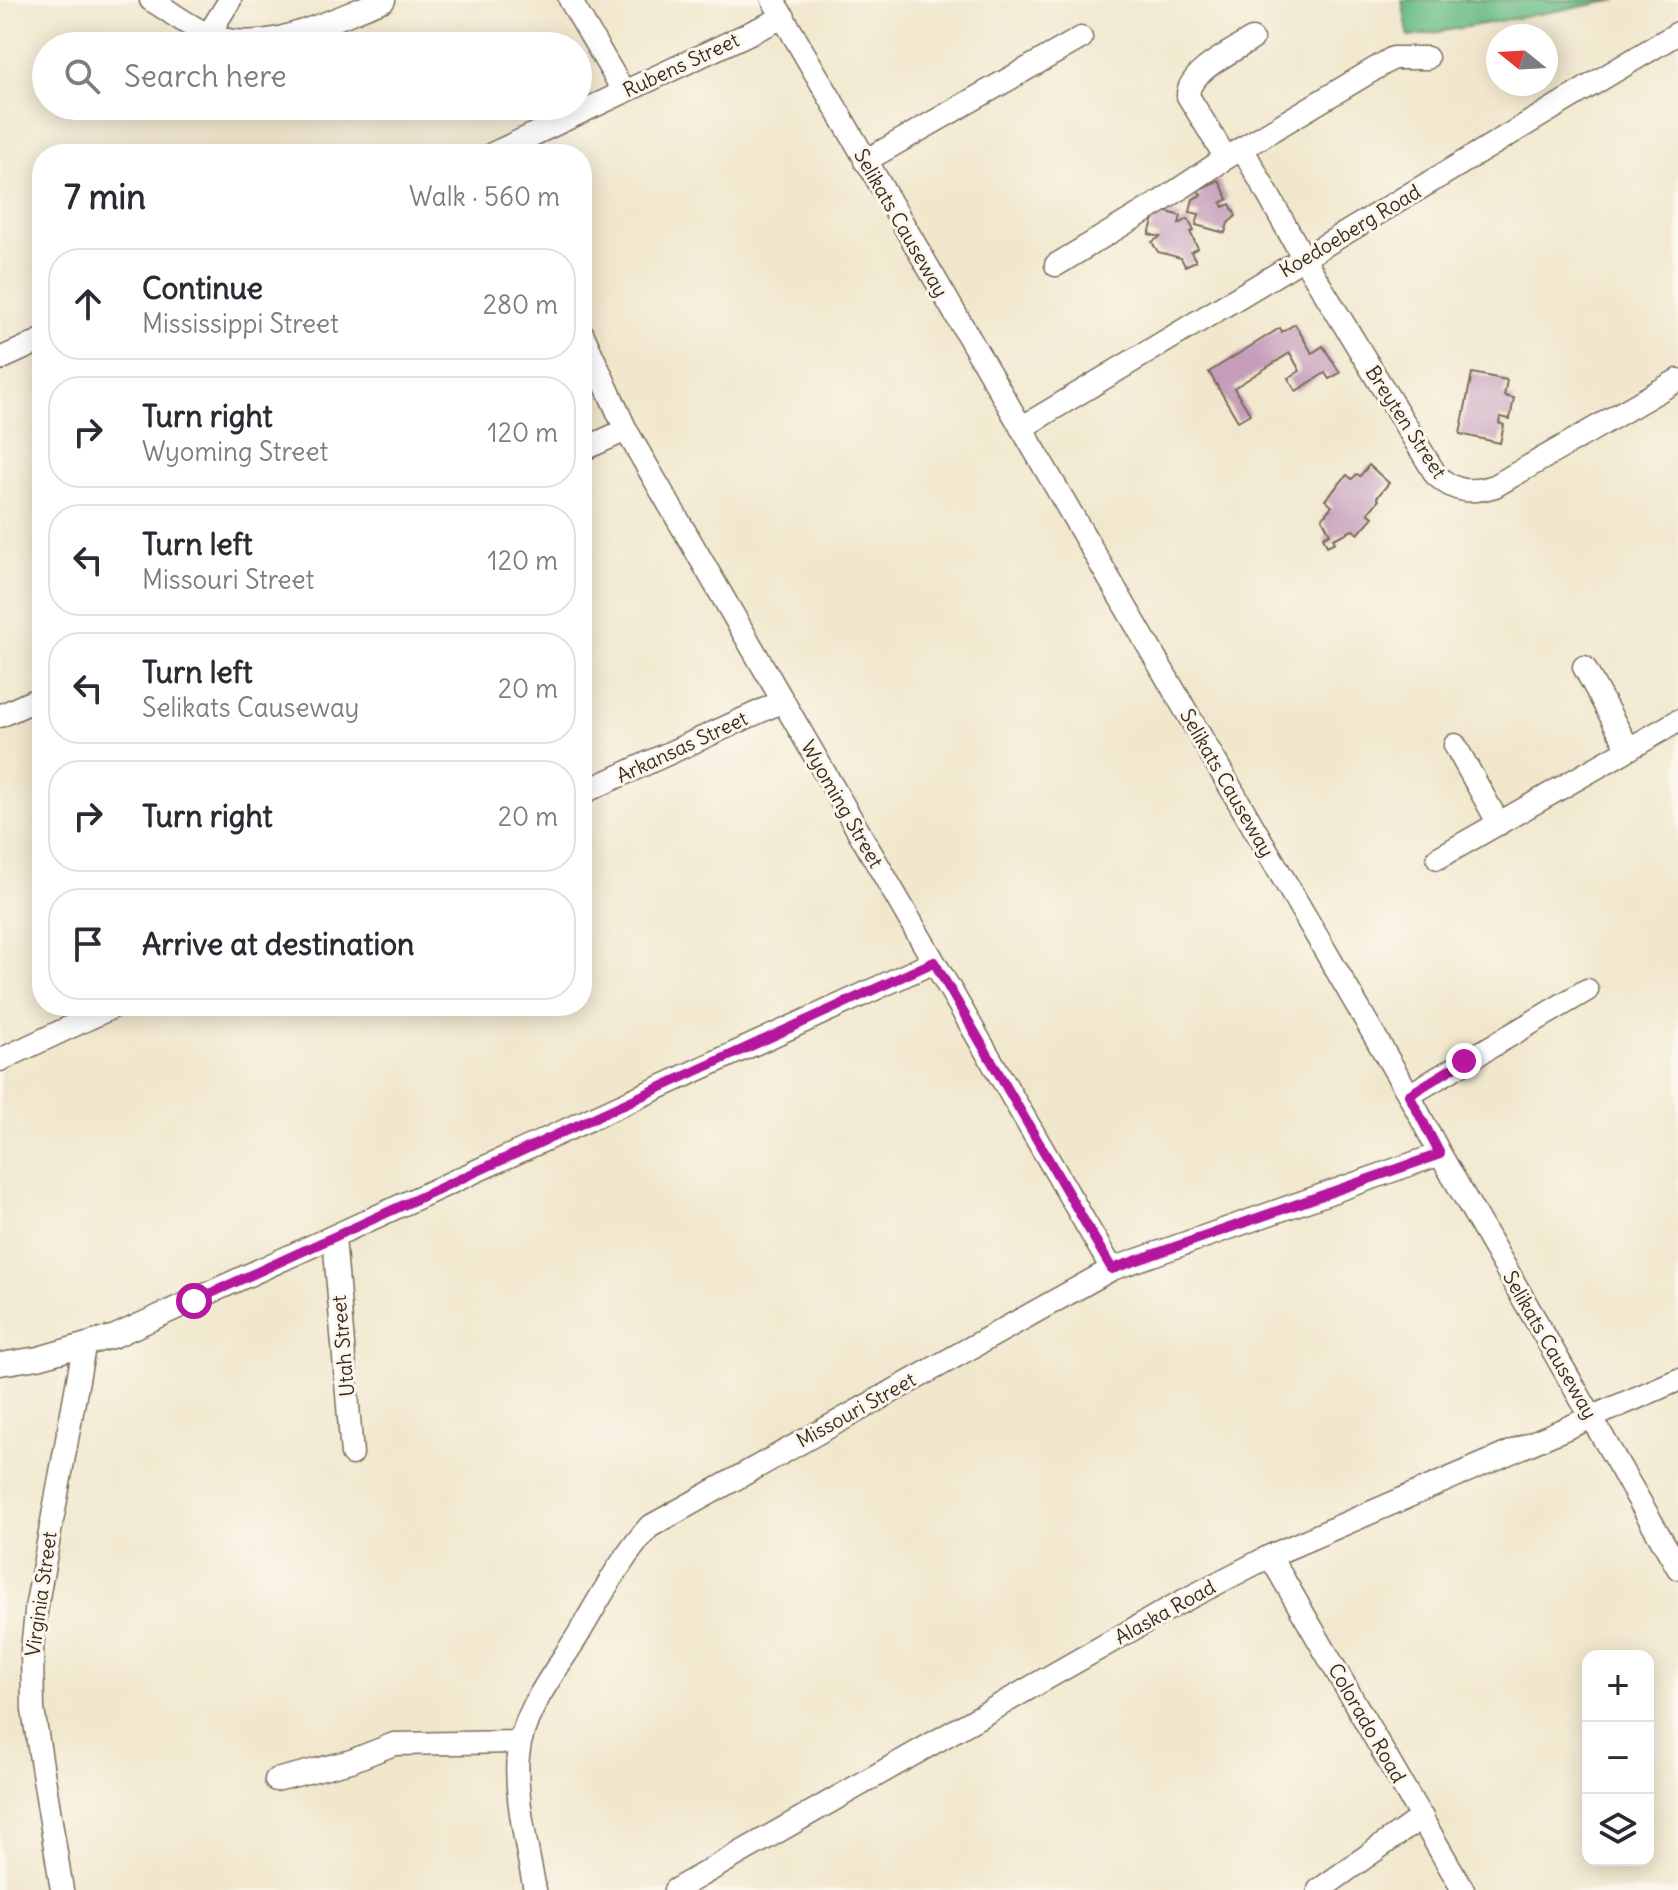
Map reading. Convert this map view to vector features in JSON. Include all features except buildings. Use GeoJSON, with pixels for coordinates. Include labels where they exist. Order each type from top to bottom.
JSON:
{"type":"FeatureCollection","features":[{"type":"Feature","properties":{"kind":"street"},"geometry":{"type":"LineString","coordinates":[[151,0],[203,32]]}},
{"type":"Feature","properties":{"kind":"street"},"geometry":{"type":"LineString","coordinates":[[210,32],[230,0]]}},
{"type":"Feature","properties":{"kind":"street"},"geometry":{"type":"LineString","coordinates":[[293,32],[384,0]]}},
{"type":"Feature","properties":{"kind":"street"},"geometry":{"type":"LineString","coordinates":[[570,0],[589,32]]}},
{"type":"Feature","properties":{"kind":"street","name":"Rubens Street"},"geometry":{"type":"LineString","coordinates":[[592,107],[778,9]]}},
{"type":"Feature","properties":{"kind":"street","name":"Selikats Causeway"},"geometry":{"type":"LineString","coordinates":[[778,9],[1409,1095],[1678,1568]]}},
{"type":"Feature","properties":{"kind":"street","name":"Koedoeberg Road"},"geometry":{"type":"LineString","coordinates":[[1021,428],[1678,33]]}},
{"type":"Feature","properties":{"kind":"street"},"geometry":{"type":"LineString","coordinates":[[592,37],[624,92]]}},
{"type":"Feature","properties":{"kind":"street"},"geometry":{"type":"LineString","coordinates":[[865,161],[1081,38]]}},
{"type":"Feature","properties":{"kind":"street","name":"Breyten Street"},"geometry":{"type":"LineString","coordinates":[[1252,39],[1197,75],[1188,86],[1188,96],[1234,153],[1304,259],[1436,475],[1447,486],[1457,490],[1479,491],[1495,486],[1678,380]]}},
{"type":"Feature","properties":{"kind":"street"},"geometry":{"type":"LineString","coordinates":[[1056,265],[1393,58],[1427,58]]}},
{"type":"Feature","properties":{"kind":"street","name":"Rubens Street"},"geometry":{"type":"LineString","coordinates":[[516,144],[566,120]]}},
{"type":"Feature","properties":{"kind":"street"},"geometry":{"type":"LineString","coordinates":[[0,359],[32,345]]}},
{"type":"Feature","properties":{"kind":"street","name":"Wyoming Street"},"geometry":{"type":"LineString","coordinates":[[592,355],[626,430],[1112,1269]]}},
{"type":"Feature","properties":{"kind":"street"},"geometry":{"type":"LineString","coordinates":[[592,445],[626,430]]}},
{"type":"Feature","properties":{"kind":"street"},"geometry":{"type":"LineString","coordinates":[[1584,667],[1629,749]]}},
{"type":"Feature","properties":{"kind":"street","name":"Arkansas Street"},"geometry":{"type":"LineString","coordinates":[[592,788],[783,701]]}},
{"type":"Feature","properties":{"kind":"street"},"geometry":{"type":"LineString","coordinates":[[0,716],[32,702]]}},
{"type":"Feature","properties":{"kind":"street"},"geometry":{"type":"LineString","coordinates":[[1438,858],[1678,721]]}},
{"type":"Feature","properties":{"kind":"street"},"geometry":{"type":"LineString","coordinates":[[1455,745],[1499,824]]}},
{"type":"Feature","properties":{"kind":"street"},"geometry":{"type":"LineString","coordinates":[[0,1364],[84,1347],[129,1330],[934,962]]}},
{"type":"Feature","properties":{"kind":"street"},"geometry":{"type":"LineString","coordinates":[[1409,1095],[1587,990]]}},
{"type":"Feature","properties":{"kind":"street"},"geometry":{"type":"LineString","coordinates":[[0,1060],[94,1016]]}},
{"type":"Feature","properties":{"kind":"street","name":"Missouri Street"},"geometry":{"type":"LineString","coordinates":[[535,1890],[517,1767],[520,1742],[551,1679],[625,1557],[649,1527],[1112,1269],[1440,1154]]}},
{"type":"Feature","properties":{"kind":"street","name":"Utah Street"},"geometry":{"type":"LineString","coordinates":[[334,1237],[352,1454]]}},
{"type":"Feature","properties":{"kind":"street","name":"Virginia Street"},"geometry":{"type":"LineString","coordinates":[[62,1890],[33,1710],[32,1649],[37,1603],[84,1347]]}},
{"type":"Feature","properties":{"kind":"street","name":"Alaska Road"},"geometry":{"type":"LineString","coordinates":[[675,1890],[1179,1603],[1270,1556],[1678,1380]]}},
{"type":"Feature","properties":{"kind":"street","name":"Colorado Road"},"geometry":{"type":"LineString","coordinates":[[1270,1556],[1463,1890]]}},
{"type":"Feature","properties":{"kind":"street"},"geometry":{"type":"LineString","coordinates":[[276,1780],[351,1761],[394,1744],[520,1742]]}},
{"type":"Feature","properties":{"kind":"street"},"geometry":{"type":"LineString","coordinates":[[1319,1890],[1422,1817]]}},
{"type":"Feature","properties":{"kind":"street"},"geometry":{"type":"LineString","coordinates":[[714,1870],[724,1890]]}},
{"type":"Feature","properties":{"kind":"green space"},"geometry":{"type":"Polygon","coordinates":[[[1402,0],[1618,0],[1409,37],[1402,0]]]}},
{"type":"Feature","properties":{"kind":"route"},"geometry":{"type":"LineString","coordinates":[[194,1301],[934,962],[1112,1269],[1440,1154],[1409,1095],[1464,1061]]}}]}
